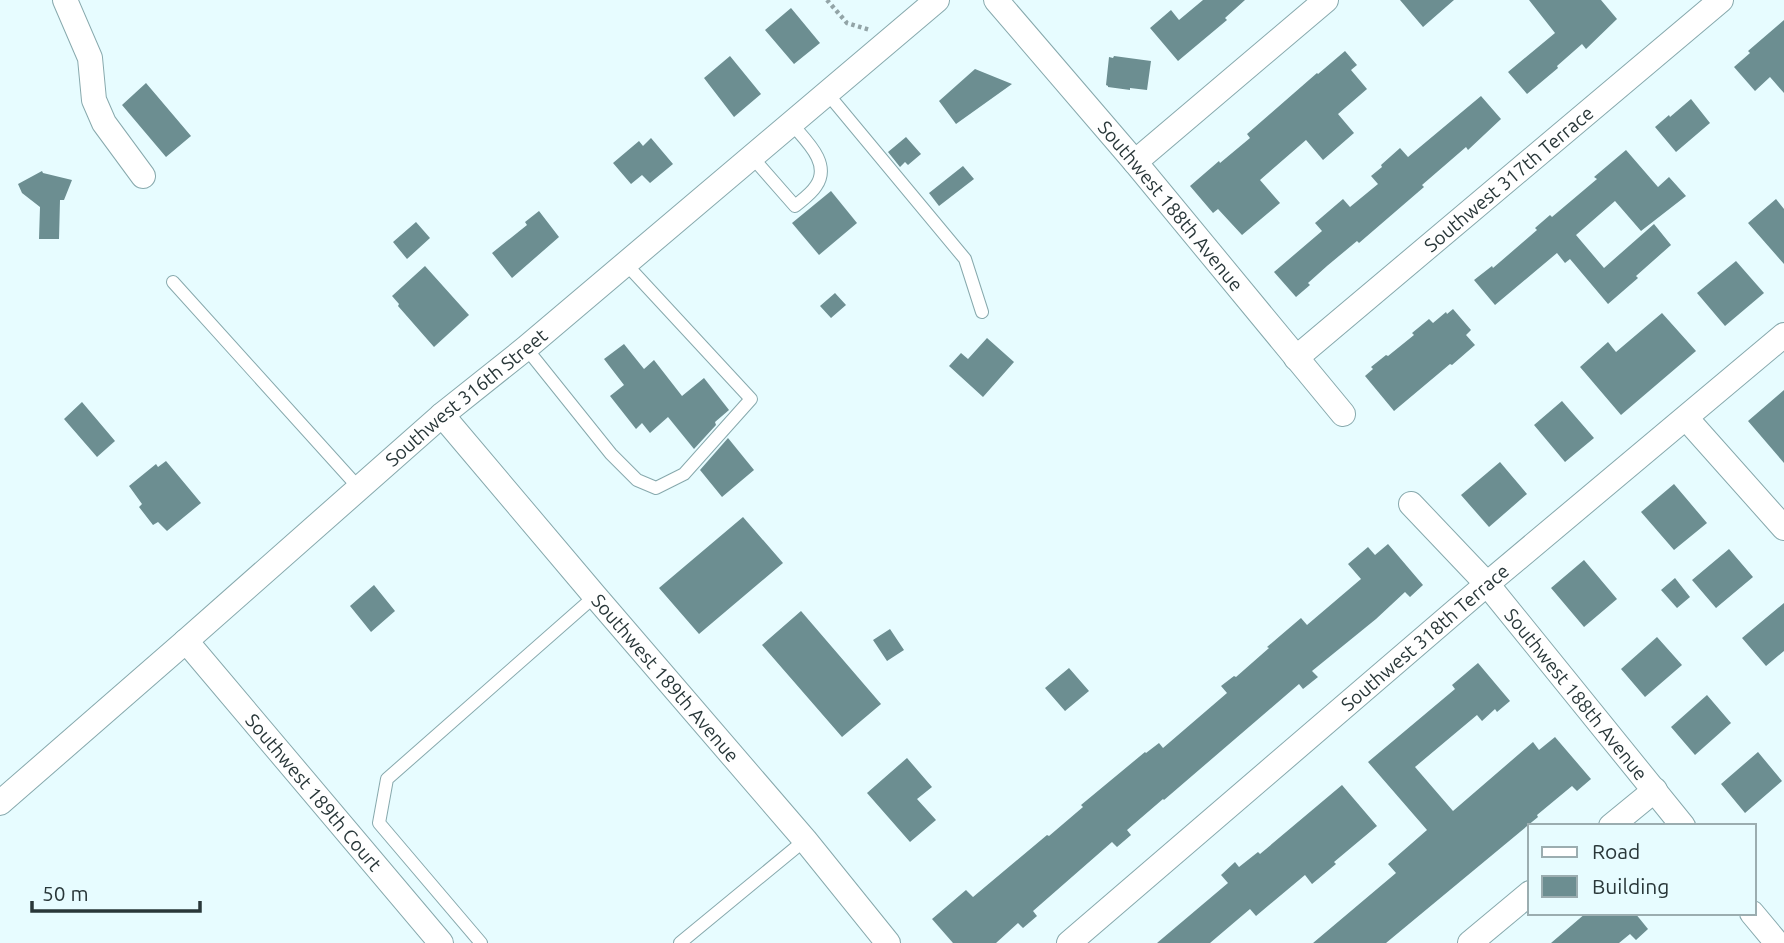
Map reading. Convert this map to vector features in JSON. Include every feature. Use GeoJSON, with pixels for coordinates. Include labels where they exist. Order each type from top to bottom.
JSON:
{"type":"FeatureCollection","features":[{"type":"Feature","properties":{"kind":"street"},"geometry":{"type":"LineString","coordinates":[[65,0],[90,58],[94,100],[104,123],[143,176]]}},
{"type":"Feature","properties":{"kind":"street","name":"Southwest 316th Street"},"geometry":{"type":"LineString","coordinates":[[0,803],[442,415],[526,348],[937,0]]}},
{"type":"Feature","properties":{"kind":"street","name":"Southwest 188th Avenue"},"geometry":{"type":"LineString","coordinates":[[996,0],[1135,162],[1343,414]]}},
{"type":"Feature","properties":{"kind":"street"},"geometry":{"type":"LineString","coordinates":[[1135,162],[1326,0]]}},
{"type":"Feature","properties":{"kind":"street","name":"Southwest 317th Terrace"},"geometry":{"type":"LineString","coordinates":[[1296,358],[1721,0]]}},
{"type":"Feature","properties":{"kind":"street","name":"Southwest 318th Terrace"},"geometry":{"type":"LineString","coordinates":[[1069,943],[1487,584],[1784,335]]}},
{"type":"Feature","properties":{"kind":"street","name":"Southwest 189th Avenue"},"geometry":{"type":"LineString","coordinates":[[442,415],[805,841],[888,943]]}},
{"type":"Feature","properties":{"kind":"street"},"geometry":{"type":"LineString","coordinates":[[1686,418],[1784,528]]}},
{"type":"Feature","properties":{"kind":"street","name":"Southwest 188th Avenue"},"geometry":{"type":"LineString","coordinates":[[1411,504],[1487,584],[1680,824]]}},
{"type":"Feature","properties":{"kind":"street","name":"Southwest 189th Court"},"geometry":{"type":"LineString","coordinates":[[186,641],[441,943]]}},
{"type":"Feature","properties":{"kind":"street"},"geometry":{"type":"LineString","coordinates":[[1613,824],[1655,790]]}},
{"type":"Feature","properties":{"kind":"street"},"geometry":{"type":"LineString","coordinates":[[1470,943],[1528,895]]}},
{"type":"Feature","properties":{"kind":"street"},"geometry":{"type":"LineString","coordinates":[[1754,915],[1777,943]]}},
{"type":"Feature","properties":{"kind":"lane"},"geometry":{"type":"LineString","coordinates":[[827,93],[965,259],[982,312]]}},
{"type":"Feature","properties":{"kind":"lane"},"geometry":{"type":"LineString","coordinates":[[752,157],[795,206],[816,186],[822,170],[816,154],[791,123]]}},
{"type":"Feature","properties":{"kind":"lane"},"geometry":{"type":"LineString","coordinates":[[526,348],[611,454],[637,480],[656,488],[684,474],[751,399],[625,263]]}},
{"type":"Feature","properties":{"kind":"lane"},"geometry":{"type":"LineString","coordinates":[[173,282],[359,488]]}},
{"type":"Feature","properties":{"kind":"lane"},"geometry":{"type":"LineString","coordinates":[[481,943],[379,823],[387,779],[595,596]]}},
{"type":"Feature","properties":{"kind":"lane"},"geometry":{"type":"LineString","coordinates":[[680,943],[805,841]]}},
{"type":"Feature","properties":{"kind":"path"},"geometry":{"type":"LineString","coordinates":[[827,0],[847,23],[895,36]]}},
{"type":"Feature","properties":{"kind":"building"},"geometry":{"type":"Polygon","coordinates":[[[1203,0],[1245,0],[1225,18],[1227,20],[1178,61],[1150,28],[1171,10],[1179,20],[1203,0]]]}},
{"type":"Feature","properties":{"kind":"building"},"geometry":{"type":"Polygon","coordinates":[[[1400,0],[1454,0],[1423,27],[1400,0]]]}},
{"type":"Feature","properties":{"kind":"building"},"geometry":{"type":"Polygon","coordinates":[[[1529,0],[1601,0],[1617,19],[1586,49],[1582,44],[1527,94],[1508,72],[1555,33],[1529,0]]]}},
{"type":"Feature","properties":{"kind":"building"},"geometry":{"type":"Polygon","coordinates":[[[791,8],[820,43],[794,64],[765,30],[791,8]]]}},
{"type":"Feature","properties":{"kind":"building"},"geometry":{"type":"Polygon","coordinates":[[[1784,20],[1784,93],[1770,77],[1755,91],[1734,67],[1784,20]]]}},
{"type":"Feature","properties":{"kind":"building"},"geometry":{"type":"Polygon","coordinates":[[[1345,51],[1357,65],[1351,70],[1367,89],[1338,114],[1354,133],[1323,160],[1306,140],[1260,180],[1280,203],[1242,235],[1218,209],[1213,213],[1190,186],[1250,138],[1247,134],[1345,51]]]}},
{"type":"Feature","properties":{"kind":"building"},"geometry":{"type":"Polygon","coordinates":[[[730,56],[761,94],[734,117],[704,78],[730,56]]]}},
{"type":"Feature","properties":{"kind":"building"},"geometry":{"type":"Polygon","coordinates":[[[1109,57],[1151,61],[1147,90],[1106,85],[1109,57]]]}},
{"type":"Feature","properties":{"kind":"building"},"geometry":{"type":"Polygon","coordinates":[[[975,69],[1012,84],[956,124],[939,101],[975,69]]]}},
{"type":"Feature","properties":{"kind":"building"},"geometry":{"type":"Polygon","coordinates":[[[146,83],[191,136],[166,157],[122,105],[146,83]]]}},
{"type":"Feature","properties":{"kind":"building"},"geometry":{"type":"Polygon","coordinates":[[[1481,96],[1501,119],[1468,150],[1466,147],[1422,185],[1424,187],[1359,243],[1357,241],[1327,266],[1296,297],[1274,272],[1322,231],[1315,223],[1343,199],[1350,207],[1378,184],[1371,176],[1400,148],[1408,157],[1481,96]]]}},
{"type":"Feature","properties":{"kind":"building"},"geometry":{"type":"Polygon","coordinates":[[[1691,99],[1710,123],[1676,152],[1655,127],[1691,99]]]}},
{"type":"Feature","properties":{"kind":"building"},"geometry":{"type":"Polygon","coordinates":[[[906,137],[921,154],[908,165],[905,162],[900,167],[888,152],[906,137]]]}},
{"type":"Feature","properties":{"kind":"building"},"geometry":{"type":"Polygon","coordinates":[[[651,138],[673,164],[650,183],[642,175],[631,184],[613,163],[639,141],[643,146],[651,138]]]}},
{"type":"Feature","properties":{"kind":"building"},"geometry":{"type":"Polygon","coordinates":[[[1626,150],[1658,187],[1669,177],[1686,196],[1641,231],[1615,201],[1576,235],[1604,268],[1654,224],[1671,245],[1608,304],[1570,259],[1565,263],[1557,253],[1495,305],[1474,280],[1492,266],[1493,268],[1537,230],[1535,228],[1550,215],[1552,217],[1597,179],[1594,177],[1626,150]]]}},
{"type":"Feature","properties":{"kind":"building"},"geometry":{"type":"Polygon","coordinates":[[[963,166],[974,179],[939,206],[929,193],[963,166]]]}},
{"type":"Feature","properties":{"kind":"building"},"geometry":{"type":"Polygon","coordinates":[[[42,171],[72,180],[64,200],[60,200],[59,239],[39,239],[40,207],[22,193],[18,184],[42,171]]]}},
{"type":"Feature","properties":{"kind":"building"},"geometry":{"type":"Polygon","coordinates":[[[831,191],[857,223],[819,255],[792,223],[831,191]]]}},
{"type":"Feature","properties":{"kind":"building"},"geometry":{"type":"Polygon","coordinates":[[[1776,199],[1784,209],[1784,264],[1748,223],[1776,199]]]}},
{"type":"Feature","properties":{"kind":"building"},"geometry":{"type":"Polygon","coordinates":[[[539,211],[559,237],[512,278],[492,253],[527,225],[525,222],[539,211]]]}},
{"type":"Feature","properties":{"kind":"building"},"geometry":{"type":"Polygon","coordinates":[[[416,222],[430,238],[407,259],[393,242],[416,222]]]}},
{"type":"Feature","properties":{"kind":"building"},"geometry":{"type":"Polygon","coordinates":[[[1736,261],[1764,293],[1725,326],[1697,293],[1736,261]]]}},
{"type":"Feature","properties":{"kind":"building"},"geometry":{"type":"Polygon","coordinates":[[[425,266],[469,315],[434,347],[392,296],[425,266]]]}},
{"type":"Feature","properties":{"kind":"building"},"geometry":{"type":"Polygon","coordinates":[[[835,293],[846,305],[831,318],[820,306],[835,293]]]}},
{"type":"Feature","properties":{"kind":"building"},"geometry":{"type":"Polygon","coordinates":[[[1453,309],[1471,330],[1466,335],[1475,345],[1394,411],[1365,376],[1373,369],[1371,367],[1414,335],[1412,333],[1429,319],[1433,323],[1453,309]]]}},
{"type":"Feature","properties":{"kind":"building"},"geometry":{"type":"Polygon","coordinates":[[[1662,313],[1696,351],[1621,415],[1580,367],[1608,342],[1616,352],[1662,313]]]}},
{"type":"Feature","properties":{"kind":"building"},"geometry":{"type":"Polygon","coordinates":[[[987,338],[1014,362],[983,397],[949,366],[961,353],[968,359],[987,338]]]}},
{"type":"Feature","properties":{"kind":"building"},"geometry":{"type":"Polygon","coordinates":[[[624,344],[644,369],[654,360],[682,396],[704,378],[729,410],[715,422],[716,425],[694,449],[668,417],[650,433],[642,423],[636,429],[610,396],[624,385],[604,359],[624,344]]]}},
{"type":"Feature","properties":{"kind":"building"},"geometry":{"type":"Polygon","coordinates":[[[1784,390],[1784,463],[1748,421],[1784,390]]]}},
{"type":"Feature","properties":{"kind":"building"},"geometry":{"type":"Polygon","coordinates":[[[1562,401],[1594,438],[1565,462],[1534,425],[1562,401]]]}},
{"type":"Feature","properties":{"kind":"building"},"geometry":{"type":"Polygon","coordinates":[[[82,402],[115,441],[97,457],[64,419],[82,402]]]}},
{"type":"Feature","properties":{"kind":"building"},"geometry":{"type":"Polygon","coordinates":[[[728,438],[754,470],[722,497],[700,470],[728,438]]]}},
{"type":"Feature","properties":{"kind":"building"},"geometry":{"type":"Polygon","coordinates":[[[166,461],[201,503],[167,531],[158,522],[153,525],[139,507],[142,504],[129,486],[156,464],[158,467],[166,461]]]}},
{"type":"Feature","properties":{"kind":"building"},"geometry":{"type":"Polygon","coordinates":[[[1500,462],[1527,494],[1489,527],[1461,495],[1500,462]]]}},
{"type":"Feature","properties":{"kind":"building"},"geometry":{"type":"Polygon","coordinates":[[[1674,484],[1707,523],[1674,550],[1641,512],[1674,484]]]}},
{"type":"Feature","properties":{"kind":"building"},"geometry":{"type":"Polygon","coordinates":[[[743,517],[783,563],[699,634],[659,588],[743,517]]]}},
{"type":"Feature","properties":{"kind":"building"},"geometry":{"type":"Polygon","coordinates":[[[1388,544],[1423,585],[1410,597],[1405,592],[1312,671],[1318,677],[1303,689],[1299,684],[1163,799],[1127,830],[1131,835],[1117,847],[1112,842],[1033,911],[1037,916],[1023,928],[1018,923],[996,943],[953,943],[932,919],[966,890],[973,897],[1049,836],[1083,807],[1081,805],[1145,752],[1159,743],[1163,748],[1227,693],[1221,686],[1236,677],[1301,618],[1307,625],[1361,579],[1348,564],[1368,547],[1375,555],[1388,544]]]}},
{"type":"Feature","properties":{"kind":"building"},"geometry":{"type":"Polygon","coordinates":[[[1729,549],[1753,577],[1716,608],[1692,580],[1729,549]]]}},
{"type":"Feature","properties":{"kind":"building"},"geometry":{"type":"Polygon","coordinates":[[[1584,560],[1617,599],[1584,627],[1551,588],[1584,560]]]}},
{"type":"Feature","properties":{"kind":"building"},"geometry":{"type":"Polygon","coordinates":[[[1675,578],[1690,597],[1677,608],[1661,590],[1675,578]]]}},
{"type":"Feature","properties":{"kind":"building"},"geometry":{"type":"Polygon","coordinates":[[[374,585],[395,611],[371,632],[350,606],[374,585]]]}},
{"type":"Feature","properties":{"kind":"building"},"geometry":{"type":"Polygon","coordinates":[[[1784,603],[1784,651],[1766,666],[1742,638],[1784,603]]]}},
{"type":"Feature","properties":{"kind":"building"},"geometry":{"type":"Polygon","coordinates":[[[801,611],[881,704],[842,737],[762,645],[801,611]]]}},
{"type":"Feature","properties":{"kind":"building"},"geometry":{"type":"Polygon","coordinates":[[[890,629],[904,650],[887,661],[873,640],[890,629]]]}},
{"type":"Feature","properties":{"kind":"building"},"geometry":{"type":"Polygon","coordinates":[[[1657,637],[1682,665],[1645,697],[1621,669],[1657,637]]]}},
{"type":"Feature","properties":{"kind":"building"},"geometry":{"type":"Polygon","coordinates":[[[1478,663],[1510,701],[1497,712],[1495,709],[1482,721],[1477,715],[1415,767],[1453,811],[1533,742],[1539,750],[1555,737],[1591,779],[1577,791],[1572,786],[1386,943],[1313,943],[1396,873],[1388,864],[1427,830],[1368,762],[1455,689],[1452,685],[1478,663]]]}},
{"type":"Feature","properties":{"kind":"building"},"geometry":{"type":"Polygon","coordinates":[[[1069,668],[1089,691],[1065,711],[1045,688],[1069,668]]]}},
{"type":"Feature","properties":{"kind":"building"},"geometry":{"type":"Polygon","coordinates":[[[1707,695],[1731,723],[1695,755],[1671,727],[1707,695]]]}},
{"type":"Feature","properties":{"kind":"building"},"geometry":{"type":"Polygon","coordinates":[[[1758,752],[1782,781],[1745,813],[1721,784],[1758,752]]]}},
{"type":"Feature","properties":{"kind":"building"},"geometry":{"type":"Polygon","coordinates":[[[907,758],[932,787],[917,799],[936,820],[910,842],[867,793],[907,758]]]}},
{"type":"Feature","properties":{"kind":"building"},"geometry":{"type":"Polygon","coordinates":[[[1342,785],[1377,826],[1334,862],[1336,864],[1312,884],[1305,875],[1256,916],[1250,909],[1210,943],[1157,943],[1228,883],[1221,875],[1235,862],[1239,867],[1258,852],[1260,854],[1342,785]]]}},
{"type":"Feature","properties":{"kind":"building"},"geometry":{"type":"Polygon","coordinates":[[[1584,915],[1637,915],[1648,929],[1636,940],[1630,934],[1619,943],[1551,943],[1584,915]]]}}]}
